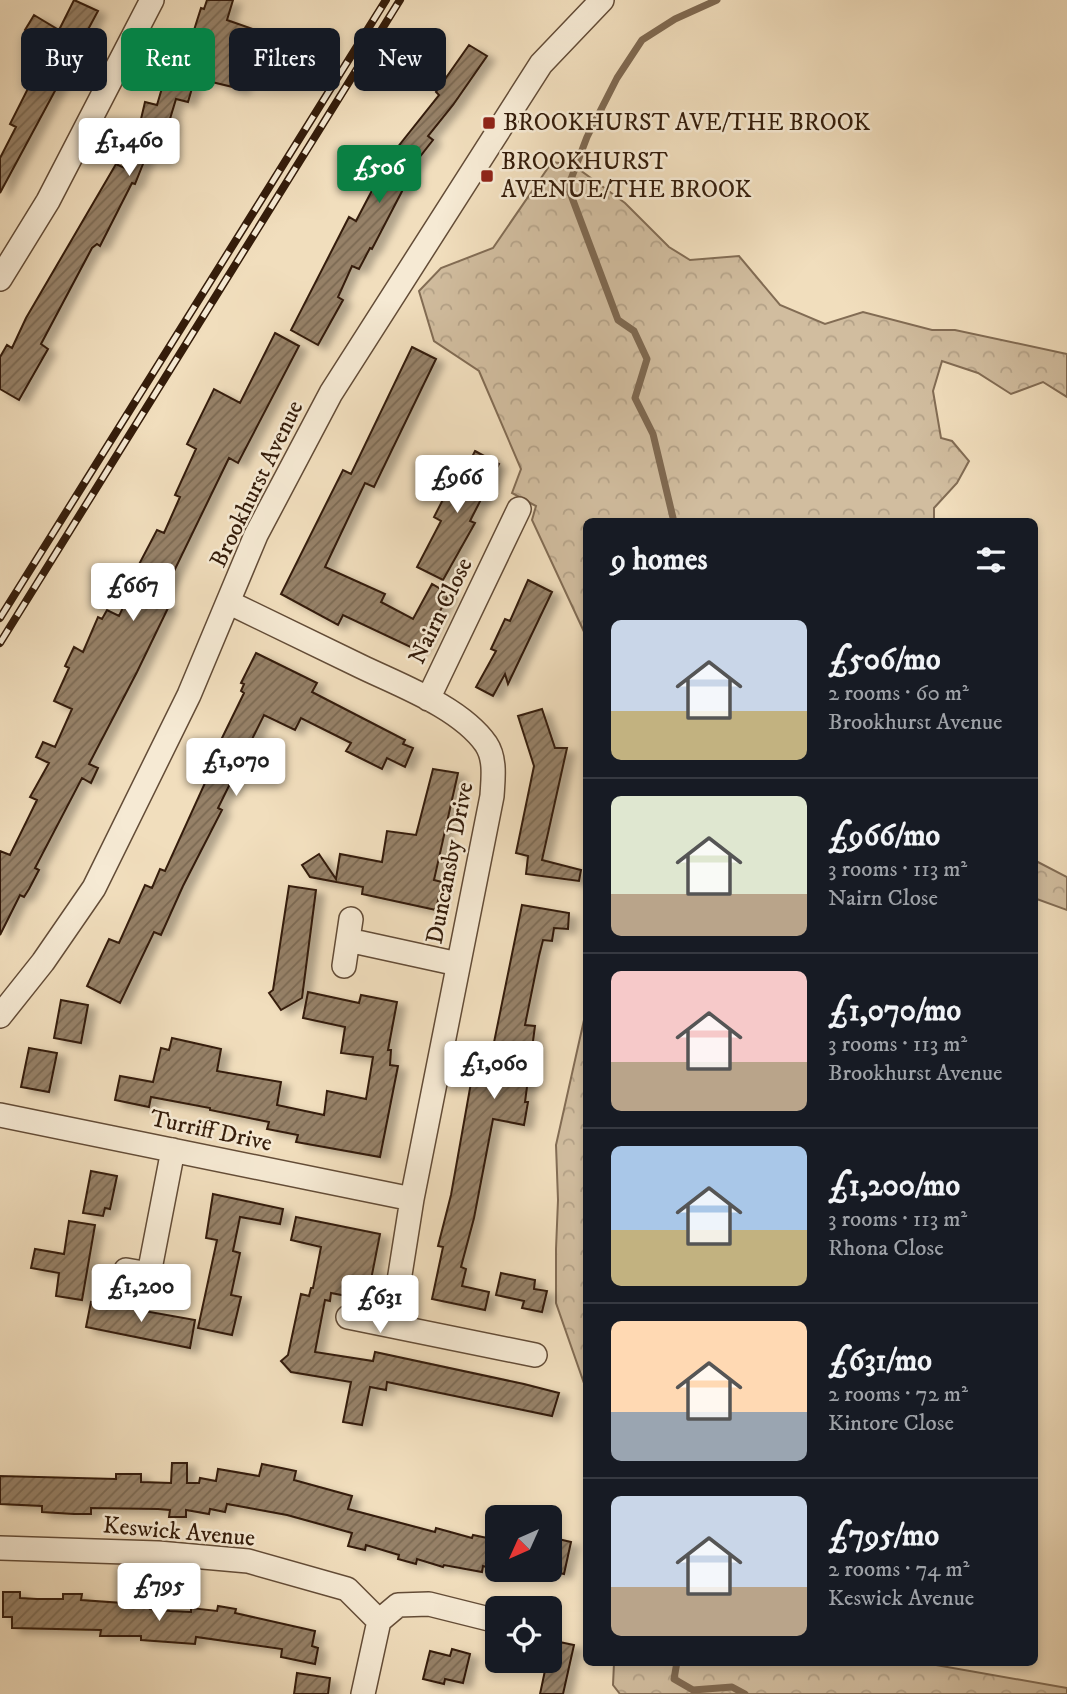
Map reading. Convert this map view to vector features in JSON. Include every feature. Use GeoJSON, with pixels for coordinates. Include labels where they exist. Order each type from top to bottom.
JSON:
{"type":"FeatureCollection","features":[{"type":"Feature","properties":{"kind":"street"},"geometry":{"type":"LineString","coordinates":[[0,279],[48,201],[152,0]]}},
{"type":"Feature","properties":{"kind":"street","name":"Brookhurst Avenue"},"geometry":{"type":"LineString","coordinates":[[0,1016],[43,962],[94,888],[163,750],[230,603],[256,535],[331,393],[541,64],[602,0]]}},
{"type":"Feature","properties":{"kind":"street","name":"Nairn Close"},"geometry":{"type":"LineString","coordinates":[[428,699],[519,509]]}},
{"type":"Feature","properties":{"kind":"street","name":"Duncansby Drive"},"geometry":{"type":"LineString","coordinates":[[230,603],[428,699],[475,732],[487,746],[494,771],[492,796],[412,1199],[392,1325]]}},
{"type":"Feature","properties":{"kind":"street"},"geometry":{"type":"LineString","coordinates":[[344,966],[349,930],[458,964]]}},
{"type":"Feature","properties":{"kind":"street","name":"Turriff Drive"},"geometry":{"type":"LineString","coordinates":[[0,1115],[412,1199]]}},
{"type":"Feature","properties":{"kind":"street"},"geometry":{"type":"LineString","coordinates":[[149,1274],[173,1150]]}},
{"type":"Feature","properties":{"kind":"street"},"geometry":{"type":"LineString","coordinates":[[126,1270],[172,1279]]}},
{"type":"Feature","properties":{"kind":"street"},"geometry":{"type":"LineString","coordinates":[[348,1317],[535,1355]]}},
{"type":"Feature","properties":{"kind":"street","name":"Keswick Avenue"},"geometry":{"type":"LineString","coordinates":[[0,1548],[158,1553],[248,1561],[347,1590],[379,1621]]}},
{"type":"Feature","properties":{"kind":"street"},"geometry":{"type":"LineString","coordinates":[[363,1694],[379,1621],[398,1605],[429,1604],[485,1618]]}},
{"type":"Feature","properties":{"kind":"green space"},"geometry":{"type":"Polygon","coordinates":[[[552,162],[573,165],[625,203],[669,247],[690,260],[739,256],[780,305],[825,324],[863,312],[932,330],[955,330],[1067,354],[1067,397],[1043,382],[1011,394],[978,373],[942,361],[933,391],[941,438],[952,441],[969,461],[957,483],[934,508],[934,518],[583,518],[583,630],[532,520],[536,506],[512,493],[521,469],[479,371],[434,341],[419,291],[441,268],[493,248],[552,162]]]}},
{"type":"Feature","properties":{"kind":"green space"},"geometry":{"type":"Polygon","coordinates":[[[1038,862],[1067,877],[1067,910],[1038,899],[1038,862]]]}},
{"type":"Feature","properties":{"kind":"green space"},"geometry":{"type":"Polygon","coordinates":[[[583,1024],[583,1380],[556,1303],[556,1145],[583,1024]]]}},
{"type":"Feature","properties":{"kind":"green space"},"geometry":{"type":"Polygon","coordinates":[[[614,1666],[942,1666],[1067,1688],[1067,1694],[620,1694],[613,1685],[614,1666]]]}},
{"type":"Feature","properties":{"kind":"building"},"geometry":{"type":"Polygon","coordinates":[[[74,0],[98,11],[89,28],[60,28],[74,0]]]}},
{"type":"Feature","properties":{"kind":"building"},"geometry":{"type":"Polygon","coordinates":[[[207,0],[233,0],[227,20],[250,28],[229,28],[229,86],[215,83],[215,28],[195,28],[201,8],[204,9],[207,0]]]}},
{"type":"Feature","properties":{"kind":"building"},"geometry":{"type":"Polygon","coordinates":[[[34,15],[56,28],[26,28],[34,15]]]}},
{"type":"Feature","properties":{"kind":"building"},"geometry":{"type":"Polygon","coordinates":[[[469,45],[487,56],[428,136],[433,140],[408,172],[411,174],[372,249],[370,248],[359,269],[352,266],[338,297],[343,300],[318,345],[291,330],[349,217],[356,221],[389,158],[439,95],[437,91],[446,91],[446,78],[469,45]]]}},
{"type":"Feature","properties":{"kind":"building"},"geometry":{"type":"Polygon","coordinates":[[[27,91],[55,91],[0,193],[0,158],[16,127],[10,124],[27,91]]]}},
{"type":"Feature","properties":{"kind":"building"},"geometry":{"type":"Polygon","coordinates":[[[161,91],[191,91],[188,102],[176,99],[160,152],[149,149],[135,184],[132,183],[100,246],[97,244],[92,248],[41,344],[48,349],[19,400],[0,389],[0,357],[7,345],[12,348],[26,318],[116,164],[129,170],[145,102],[157,105],[161,91]]]}},
{"type":"Feature","properties":{"kind":"building"},"geometry":{"type":"Polygon","coordinates":[[[275,333],[299,346],[238,463],[229,458],[159,602],[169,606],[89,764],[98,768],[91,783],[82,778],[35,868],[39,870],[24,897],[20,895],[0,935],[0,851],[10,855],[37,800],[30,797],[49,763],[36,757],[43,742],[55,747],[72,709],[54,701],[69,668],[65,666],[74,647],[83,652],[98,617],[102,619],[107,610],[119,616],[139,574],[135,572],[157,530],[164,533],[180,497],[175,495],[196,449],[187,444],[214,389],[240,403],[275,333]]]}},
{"type":"Feature","properties":{"kind":"building"},"geometry":{"type":"Polygon","coordinates":[[[412,347],[436,359],[374,487],[365,483],[325,567],[385,594],[381,602],[413,619],[432,584],[449,594],[419,651],[343,615],[338,625],[281,594],[343,470],[351,474],[412,347]]]}},
{"type":"Feature","properties":{"kind":"building"},"geometry":{"type":"Polygon","coordinates":[[[475,451],[499,464],[470,521],[475,523],[443,580],[417,567],[441,521],[434,517],[460,466],[466,469],[475,451]]]}},
{"type":"Feature","properties":{"kind":"building"},"geometry":{"type":"Polygon","coordinates":[[[528,580],[552,592],[508,684],[505,674],[493,696],[476,687],[496,651],[491,649],[505,619],[510,621],[528,580]]]}},
{"type":"Feature","properties":{"kind":"building"},"geometry":{"type":"Polygon","coordinates":[[[256,653],[317,683],[312,692],[405,740],[403,744],[413,748],[405,767],[387,758],[382,769],[346,751],[351,743],[301,718],[295,730],[264,715],[218,808],[222,810],[161,935],[154,932],[120,1003],[87,986],[109,939],[119,943],[145,885],[152,888],[160,869],[165,871],[205,783],[201,781],[244,693],[241,691],[244,684],[241,683],[256,653]]]}},
{"type":"Feature","properties":{"kind":"building"},"geometry":{"type":"Polygon","coordinates":[[[542,709],[555,748],[567,748],[542,860],[581,870],[579,881],[526,874],[528,856],[516,853],[534,766],[518,716],[542,709]]]}},
{"type":"Feature","properties":{"kind":"building"},"geometry":{"type":"Polygon","coordinates":[[[433,769],[458,773],[434,880],[442,882],[436,910],[362,894],[363,887],[310,877],[302,865],[319,854],[336,879],[340,854],[382,862],[387,831],[416,835],[433,769]]]}},
{"type":"Feature","properties":{"kind":"building"},"geometry":{"type":"Polygon","coordinates":[[[289,886],[316,890],[302,998],[281,1010],[269,993],[273,990],[289,886]]]}},
{"type":"Feature","properties":{"kind":"building"},"geometry":{"type":"Polygon","coordinates":[[[522,905],[569,913],[568,929],[554,928],[552,941],[543,940],[539,956],[525,1025],[535,1026],[524,1125],[493,1119],[474,1218],[461,1267],[466,1269],[462,1286],[489,1292],[485,1310],[432,1299],[443,1247],[438,1246],[451,1195],[475,1060],[490,1062],[522,905]]]}},
{"type":"Feature","properties":{"kind":"building"},"geometry":{"type":"Polygon","coordinates":[[[308,992],[359,1003],[361,995],[397,1002],[388,1050],[391,1050],[390,1065],[398,1066],[380,1157],[296,1142],[298,1135],[267,1129],[269,1122],[210,1108],[151,1097],[149,1107],[115,1100],[120,1076],[153,1082],[161,1048],[169,1050],[172,1038],[221,1049],[217,1071],[281,1082],[277,1105],[324,1115],[327,1091],[366,1099],[373,1057],[341,1053],[345,1027],[303,1018],[308,992]]]}},
{"type":"Feature","properties":{"kind":"building"},"geometry":{"type":"Polygon","coordinates":[[[61,1000],[88,1005],[81,1043],[54,1038],[61,1000]]]}},
{"type":"Feature","properties":{"kind":"building"},"geometry":{"type":"Polygon","coordinates":[[[29,1048],[57,1053],[49,1092],[21,1087],[29,1048]]]}},
{"type":"Feature","properties":{"kind":"building"},"geometry":{"type":"Polygon","coordinates":[[[91,1171],[117,1176],[110,1209],[105,1208],[103,1216],[83,1213],[91,1171]]]}},
{"type":"Feature","properties":{"kind":"building"},"geometry":{"type":"Polygon","coordinates":[[[213,1194],[283,1209],[280,1224],[240,1217],[233,1251],[240,1253],[231,1295],[241,1297],[232,1335],[198,1328],[217,1240],[206,1238],[213,1194]]]}},
{"type":"Feature","properties":{"kind":"building"},"geometry":{"type":"Polygon","coordinates":[[[296,1217],[380,1234],[367,1300],[331,1293],[330,1301],[325,1300],[315,1352],[373,1361],[375,1352],[559,1393],[552,1416],[387,1382],[386,1390],[370,1387],[362,1425],[343,1422],[351,1382],[291,1372],[281,1361],[288,1355],[301,1294],[309,1296],[313,1288],[321,1247],[291,1240],[296,1217]]]}},
{"type":"Feature","properties":{"kind":"building"},"geometry":{"type":"Polygon","coordinates":[[[69,1221],[95,1225],[82,1300],[56,1296],[59,1273],[31,1268],[35,1249],[64,1254],[69,1221]]]}},
{"type":"Feature","properties":{"kind":"building"},"geometry":{"type":"Polygon","coordinates":[[[501,1273],[535,1280],[534,1289],[547,1291],[542,1312],[522,1308],[524,1301],[496,1295],[501,1273]]]}},
{"type":"Feature","properties":{"kind":"building"},"geometry":{"type":"Polygon","coordinates":[[[116,1300],[134,1304],[133,1309],[195,1320],[190,1348],[86,1327],[91,1302],[115,1306],[116,1300]]]}},
{"type":"Feature","properties":{"kind":"building"},"geometry":{"type":"Polygon","coordinates":[[[172,1463],[187,1463],[187,1483],[199,1483],[200,1478],[216,1481],[218,1469],[259,1476],[262,1464],[296,1471],[294,1480],[352,1496],[348,1509],[435,1532],[436,1528],[472,1538],[473,1535],[485,1538],[485,1567],[482,1572],[444,1565],[443,1567],[417,1559],[416,1564],[398,1559],[399,1555],[366,1545],[365,1550],[348,1546],[352,1533],[287,1515],[227,1504],[225,1512],[210,1509],[209,1514],[186,1510],[186,1517],[169,1517],[170,1510],[158,1509],[91,1508],[91,1514],[74,1514],[42,1512],[42,1506],[0,1504],[0,1476],[116,1479],[116,1474],[141,1474],[141,1482],[171,1483],[172,1463]]]}},
{"type":"Feature","properties":{"kind":"building"},"geometry":{"type":"Polygon","coordinates":[[[562,1540],[571,1542],[562,1574],[562,1540]]]}},
{"type":"Feature","properties":{"kind":"building"},"geometry":{"type":"Polygon","coordinates":[[[3,1592],[20,1592],[20,1598],[37,1599],[63,1599],[63,1594],[82,1594],[81,1600],[151,1605],[150,1609],[170,1611],[191,1612],[191,1608],[217,1611],[218,1606],[236,1609],[235,1613],[315,1631],[312,1646],[318,1648],[315,1664],[281,1657],[282,1649],[196,1637],[195,1644],[141,1640],[141,1636],[100,1636],[101,1630],[12,1628],[12,1617],[3,1617],[3,1592]]]}},
{"type":"Feature","properties":{"kind":"building"},"geometry":{"type":"Polygon","coordinates":[[[562,1642],[574,1645],[563,1694],[540,1694],[544,1673],[562,1673],[562,1642]]]}},
{"type":"Feature","properties":{"kind":"building"},"geometry":{"type":"Polygon","coordinates":[[[452,1649],[470,1654],[463,1683],[445,1679],[444,1684],[423,1679],[430,1651],[450,1656],[452,1649]]]}},
{"type":"Feature","properties":{"kind":"building"},"geometry":{"type":"Polygon","coordinates":[[[297,1673],[330,1678],[328,1694],[294,1694],[297,1673]]]}},
{"type":"Feature","properties":{"kind":"waterway"},"geometry":{"type":"LineString","coordinates":[[673,518],[653,434],[635,398],[647,359],[634,331],[618,320],[568,187],[587,137],[617,78],[642,40],[675,19],[717,0]]}},
{"type":"Feature","properties":{"kind":"waterway"},"geometry":{"type":"LineString","coordinates":[[676,1666],[674,1679],[693,1690],[732,1687],[745,1694]]}},
{"type":"Feature","properties":{"kind":"railway"},"geometry":{"type":"LineString","coordinates":[[0,618],[386,0]]}},
{"type":"Feature","properties":{"kind":"railway"},"geometry":{"type":"LineString","coordinates":[[0,643],[400,0]]}},
{"type":"Feature","properties":{"kind":"place","name":"BROOKHURST AVE/THE BROOK"},"geometry":{"type":"Point","coordinates":[489,123]}},
{"type":"Feature","properties":{"kind":"place","name":"BROOKHURST AVENUE/THE BROOK"},"geometry":{"type":"Point","coordinates":[487,176]}}]}
